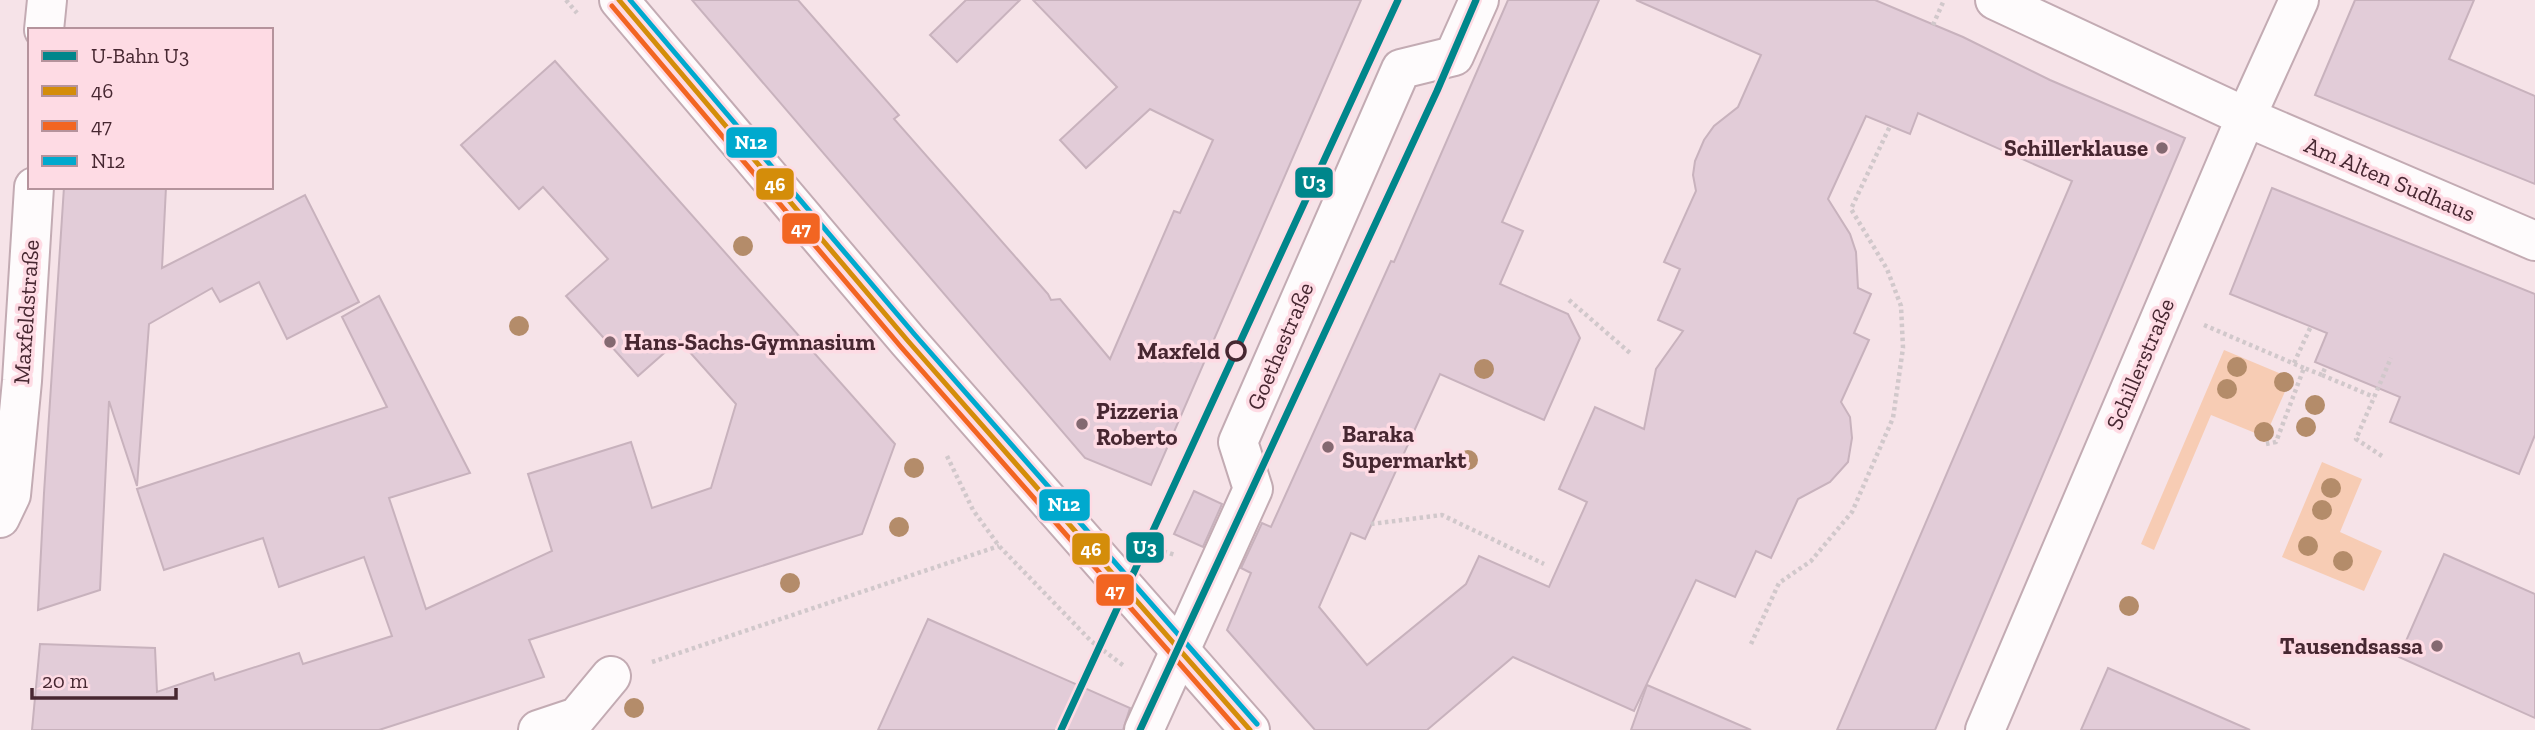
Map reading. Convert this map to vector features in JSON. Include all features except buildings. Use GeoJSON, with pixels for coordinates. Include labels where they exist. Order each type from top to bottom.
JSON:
{"type":"FeatureCollection","features":[{"type":"Feature","properties":{"kind":"street"},"geometry":{"type":"LineString","coordinates":[[44,28],[47,0]]}},
{"type":"Feature","properties":{"kind":"street"},"geometry":{"type":"LineString","coordinates":[[619,0],[908,341],[1250,730]]}},
{"type":"Feature","properties":{"kind":"street","name":"Goethestraße"},"geometry":{"type":"LineString","coordinates":[[1144,730],[1253,489],[1238,442],[1401,69],[1454,56],[1479,0]]}},
{"type":"Feature","properties":{"kind":"street","name":"Am Alten Sudhaus"},"geometry":{"type":"LineString","coordinates":[[1996,0],[2246,117],[2535,241]]}},
{"type":"Feature","properties":{"kind":"street","name":"Schillerstraße"},"geometry":{"type":"LineString","coordinates":[[1985,730],[2246,117],[2299,0]]}},
{"type":"Feature","properties":{"kind":"street","name":"Maxfeldstraße"},"geometry":{"type":"LineString","coordinates":[[0,518],[11,495],[22,381],[34,189]]}},
{"type":"Feature","properties":{"kind":"street"},"geometry":{"type":"LineString","coordinates":[[538,730],[578,717],[611,676]]}},
{"type":"Feature","properties":{"kind":"path"},"geometry":{"type":"LineString","coordinates":[[1933,25],[1944,0]]}},
{"type":"Feature","properties":{"kind":"path"},"geometry":{"type":"LineString","coordinates":[[1751,644],[1779,583],[1811,561],[1852,512],[1893,418],[1903,348],[1901,306],[1887,270],[1851,209],[1890,126]]}},
{"type":"Feature","properties":{"kind":"path"},"geometry":{"type":"LineString","coordinates":[[1569,300],[1630,353]]}},
{"type":"Feature","properties":{"kind":"path"},"geometry":{"type":"LineString","coordinates":[[2164,308],[2374,397]]}},
{"type":"Feature","properties":{"kind":"path"},"geometry":{"type":"LineString","coordinates":[[2294,363],[2311,326]]}},
{"type":"Feature","properties":{"kind":"path"},"geometry":{"type":"LineString","coordinates":[[2382,456],[2356,439],[2391,358]]}},
{"type":"Feature","properties":{"kind":"path"},"geometry":{"type":"LineString","coordinates":[[2322,375],[2326,366]]}},
{"type":"Feature","properties":{"kind":"path"},"geometry":{"type":"LineString","coordinates":[[2266,444],[2276,442],[2304,368]]}},
{"type":"Feature","properties":{"kind":"path"},"geometry":{"type":"LineString","coordinates":[[1371,524],[1442,515],[1545,564]]}},
{"type":"Feature","properties":{"kind":"path"},"geometry":{"type":"LineString","coordinates":[[611,676],[999,546]]}},
{"type":"Feature","properties":{"kind":"path"},"geometry":{"type":"LineString","coordinates":[[1147,546],[1180,556],[1183,550]]}},
{"type":"Feature","properties":{"kind":"path"},"geometry":{"type":"LineString","coordinates":[[1023,571],[1031,565]]}},
{"type":"Feature","properties":{"kind":"shaded area"},"geometry":{"type":"Polygon","coordinates":[[[2224,350],[2291,378],[2265,437],[2211,415],[2154,550],[2141,544],[2224,350]]]}},
{"type":"Feature","properties":{"kind":"shaded area"},"geometry":{"type":"Polygon","coordinates":[[[2322,462],[2362,479],[2340,532],[2382,551],[2364,591],[2282,557],[2322,462]]]}},
{"type":"Feature","properties":{"kind":"metro line","name":"U3"},"geometry":{"type":"LineString","coordinates":[[1061,730],[1398,0]]}},
{"type":"Feature","properties":{"kind":"metro line","name":"U3"},"geometry":{"type":"LineString","coordinates":[[1140,730],[1437,91],[1476,0]]}},
{"type":"Feature","properties":{"kind":"transit line","name":"46"},"geometry":{"type":"LineString","coordinates":[[619,0],[908,341],[1250,730]]}},
{"type":"Feature","properties":{"kind":"transit line","name":"N12"},"geometry":{"type":"LineString","coordinates":[[630,0],[915,335],[1257,724]]}},
{"type":"Feature","properties":{"kind":"transit line","name":"47"},"geometry":{"type":"LineString","coordinates":[[612,6],[901,347],[1238,730]]}},
{"type":"Feature","properties":{"kind":"place","name":"Schillerklause"},"geometry":{"type":"Point","coordinates":[2162,148]}},
{"type":"Feature","properties":{"kind":"place","name":"Hans-Sachs-Gymnasium"},"geometry":{"type":"Point","coordinates":[610,342]}},
{"type":"Feature","properties":{"kind":"place","name":"Maxfeld"},"geometry":{"type":"Point","coordinates":[1236,351]}},
{"type":"Feature","properties":{"kind":"place","name":"Pizzeria Roberto"},"geometry":{"type":"Point","coordinates":[1082,424]}},
{"type":"Feature","properties":{"kind":"place","name":"Baraka Supermarkt"},"geometry":{"type":"Point","coordinates":[1328,447]}},
{"type":"Feature","properties":{"kind":"place","name":"Tausendsassa"},"geometry":{"type":"Point","coordinates":[2437,646]}}]}
